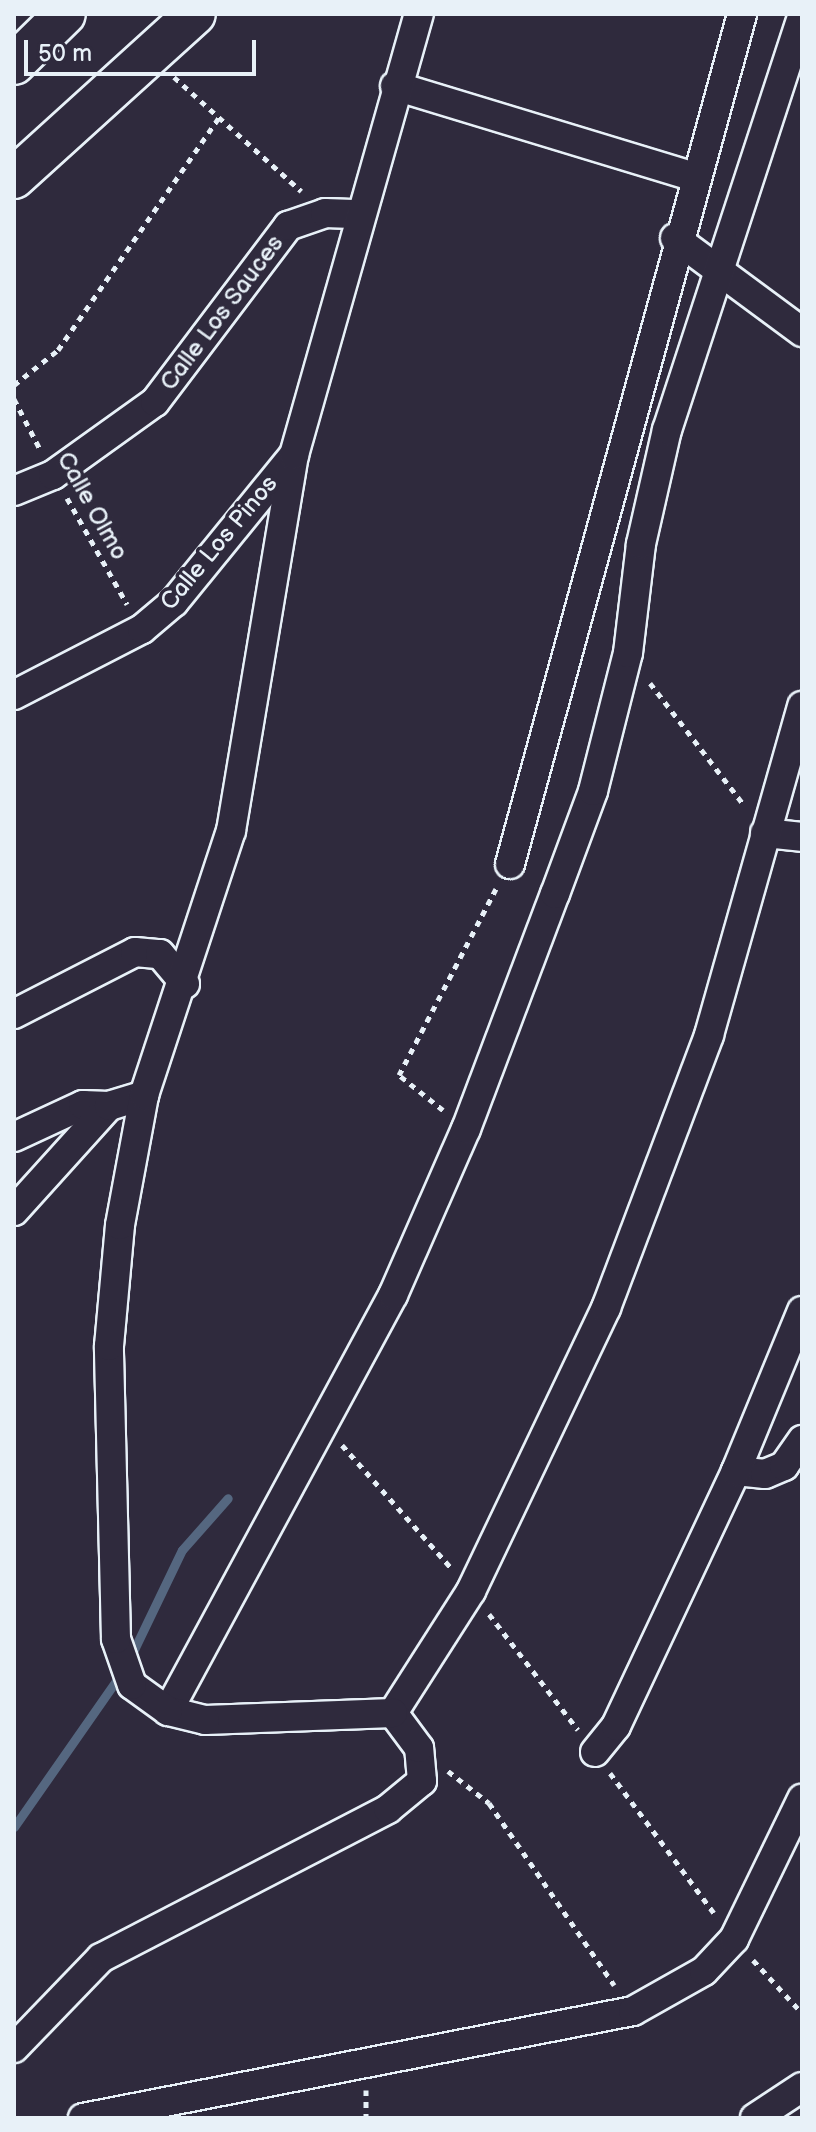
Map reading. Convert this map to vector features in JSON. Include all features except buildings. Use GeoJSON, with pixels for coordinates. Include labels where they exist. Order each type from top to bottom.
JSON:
{"type":"FeatureCollection","features":[{"type":"Feature","properties":{"kind":"street"},"geometry":{"type":"LineString","coordinates":[[14,64],[65,14]]}},
{"type":"Feature","properties":{"kind":"street"},"geometry":{"type":"LineString","coordinates":[[14,178],[195,14]]}},
{"type":"Feature","properties":{"kind":"street"},"geometry":{"type":"LineString","coordinates":[[393,1713],[205,1720],[168,1711],[123,1671],[113,1568],[109,1346],[120,1225],[144,1095],[185,984],[231,831],[294,455],[395,86],[419,14]]}},
{"type":"Feature","properties":{"kind":"street"},"geometry":{"type":"LineString","coordinates":[[510,864],[602,535],[675,238],[742,14]]}},
{"type":"Feature","properties":{"kind":"street"},"geometry":{"type":"LineString","coordinates":[[168,1711],[325,1426],[466,1129],[593,791],[628,653],[641,544],[714,272],[802,17]]}},
{"type":"Feature","properties":{"kind":"street"},"geometry":{"type":"LineString","coordinates":[[395,86],[692,176]]}},
{"type":"Feature","properties":{"kind":"street","name":"Calle Los Sauces"},"geometry":{"type":"LineString","coordinates":[[14,491],[53,475],[155,402],[197,354],[273,238],[302,218],[325,213],[360,214]]}},
{"type":"Feature","properties":{"kind":"street"},"geometry":{"type":"LineString","coordinates":[[675,238],[714,272],[802,332]]}},
{"type":"Feature","properties":{"kind":"street","name":"Calle Los Pinos"},"geometry":{"type":"LineString","coordinates":[[14,695],[142,629],[174,602],[294,455]]}},
{"type":"Feature","properties":{"kind":"street"},"geometry":{"type":"LineString","coordinates":[[602,535],[641,544]]}},
{"type":"Feature","properties":{"kind":"street"},"geometry":{"type":"LineString","coordinates":[[393,1713],[471,1591],[606,1308],[679,1125],[802,706]]}},
{"type":"Feature","properties":{"kind":"street"},"geometry":{"type":"LineString","coordinates":[[765,833],[802,837]]}},
{"type":"Feature","properties":{"kind":"street"},"geometry":{"type":"LineString","coordinates":[[14,1014],[135,952],[160,954],[185,984]]}},
{"type":"Feature","properties":{"kind":"street"},"geometry":{"type":"LineString","coordinates":[[14,1137],[83,1105],[109,1106],[144,1095]]}},
{"type":"Feature","properties":{"kind":"street"},"geometry":{"type":"LineString","coordinates":[[14,1211],[109,1106]]}},
{"type":"Feature","properties":{"kind":"street"},"geometry":{"type":"LineString","coordinates":[[595,1752],[616,1726],[736,1471],[802,1311]]}},
{"type":"Feature","properties":{"kind":"street"},"geometry":{"type":"LineString","coordinates":[[736,1471],[765,1474],[784,1466],[802,1440]]}},
{"type":"Feature","properties":{"kind":"street"},"geometry":{"type":"LineString","coordinates":[[14,2048],[101,1958],[388,1809],[422,1781],[424,1764],[393,1713]]}},
{"type":"Feature","properties":{"kind":"street"},"geometry":{"type":"LineString","coordinates":[[83,2118],[633,2011],[704,1971],[734,1939],[802,1799]]}},
{"type":"Feature","properties":{"kind":"street"},"geometry":{"type":"LineString","coordinates":[[755,2118],[802,2087]]}},
{"type":"Feature","properties":{"kind":"path"},"geometry":{"type":"LineString","coordinates":[[148,55],[220,116],[325,213]]}},
{"type":"Feature","properties":{"kind":"path"},"geometry":{"type":"LineString","coordinates":[[14,385],[58,350],[220,116]]}},
{"type":"Feature","properties":{"kind":"path","name":"Calle Olmo"},"geometry":{"type":"LineString","coordinates":[[14,399],[53,475],[142,629]]}},
{"type":"Feature","properties":{"kind":"path"},"geometry":{"type":"LineString","coordinates":[[628,653],[765,833]]}},
{"type":"Feature","properties":{"kind":"path"},"geometry":{"type":"LineString","coordinates":[[466,1129],[399,1075],[510,864]]}},
{"type":"Feature","properties":{"kind":"path"},"geometry":{"type":"LineString","coordinates":[[325,1426],[471,1591],[734,1939],[802,2013]]}},
{"type":"Feature","properties":{"kind":"path"},"geometry":{"type":"LineString","coordinates":[[424,1764],[460,1774],[489,1803],[633,2011]]}},
{"type":"Feature","properties":{"kind":"waterway"},"geometry":{"type":"LineString","coordinates":[[129,1660],[182,1550],[228,1498]]}},
{"type":"Feature","properties":{"kind":"waterway"},"geometry":{"type":"LineString","coordinates":[[14,1827],[122,1672]]}}]}
